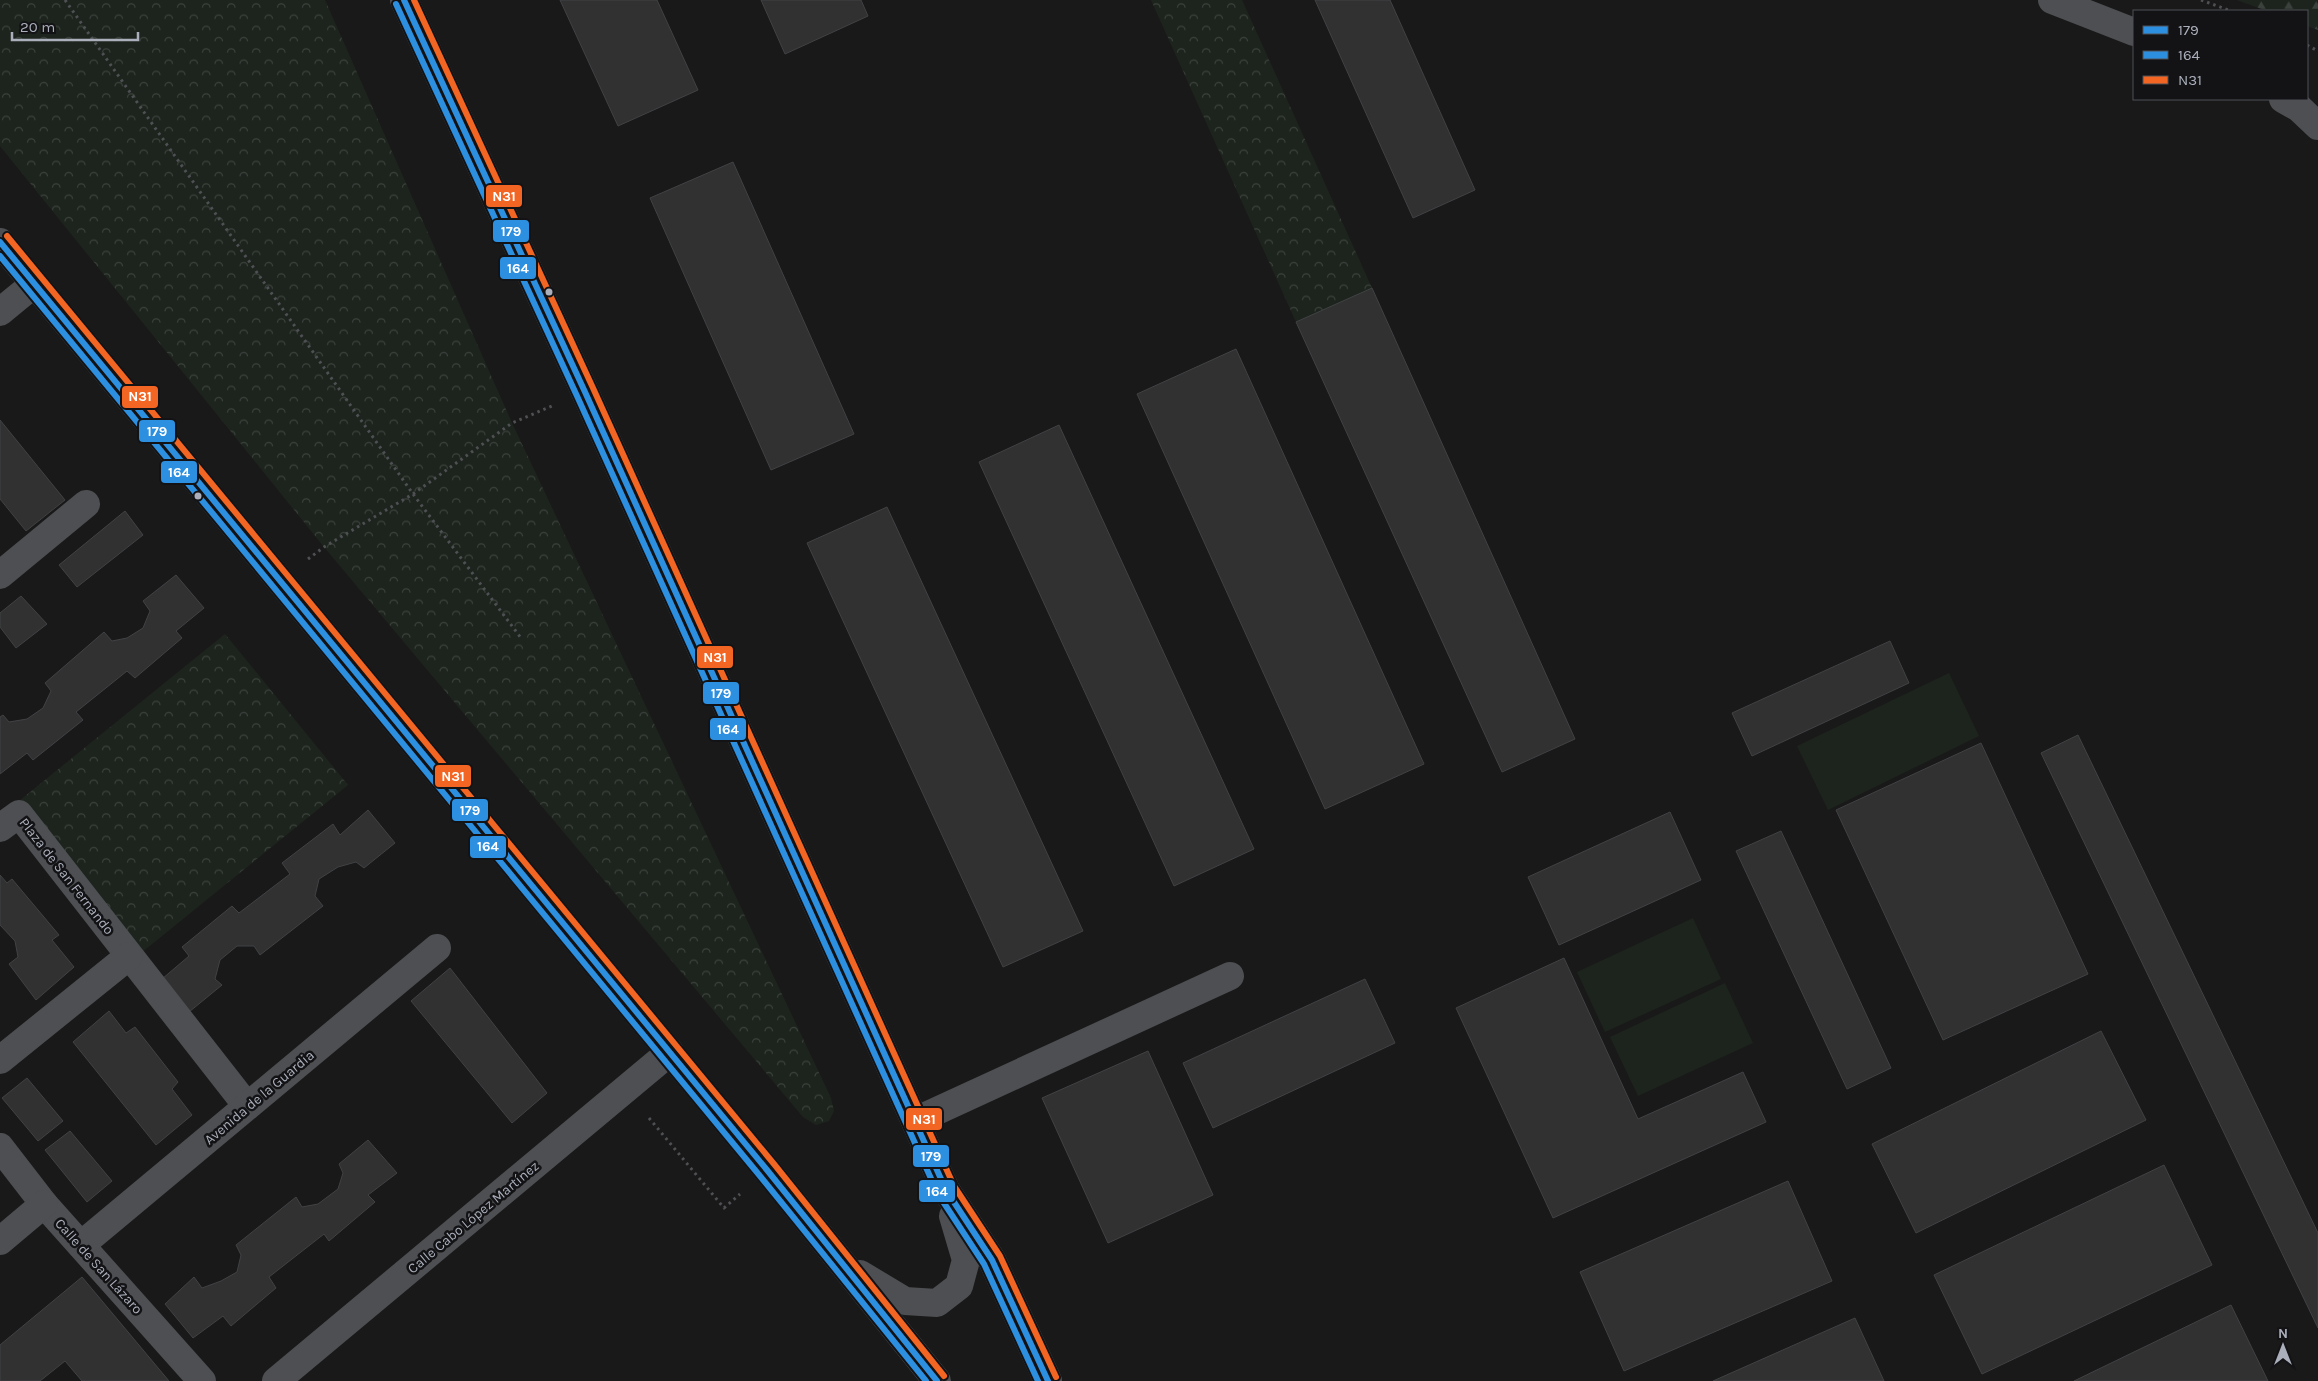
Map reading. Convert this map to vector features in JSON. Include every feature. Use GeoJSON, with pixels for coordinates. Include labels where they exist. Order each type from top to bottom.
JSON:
{"type":"FeatureCollection","features":[{"type":"Feature","properties":{"kind":"street"},"geometry":{"type":"LineString","coordinates":[[404,0],[585,392],[946,1190],[966,1260],[958,1286],[936,1303],[905,1301],[846,1266]]}},
{"type":"Feature","properties":{"kind":"street"},"geometry":{"type":"LineString","coordinates":[[2052,0],[2133,32]]}},
{"type":"Feature","properties":{"kind":"street"},"geometry":{"type":"LineString","coordinates":[[2286,100],[2299,108],[2318,126]]}},
{"type":"Feature","properties":{"kind":"street"},"geometry":{"type":"LineString","coordinates":[[0,242],[670,1052],[846,1266],[937,1381]]}},
{"type":"Feature","properties":{"kind":"street"},"geometry":{"type":"LineString","coordinates":[[0,312],[34,284]]}},
{"type":"Feature","properties":{"kind":"street"},"geometry":{"type":"LineString","coordinates":[[0,575],[86,504]]}},
{"type":"Feature","properties":{"kind":"street","name":"Plaza de San Fernando"},"geometry":{"type":"LineString","coordinates":[[0,828],[19,814],[247,1106]]}},
{"type":"Feature","properties":{"kind":"street","name":"Avenida de la Guardia"},"geometry":{"type":"LineString","coordinates":[[81,1245],[437,948]]}},
{"type":"Feature","properties":{"kind":"street"},"geometry":{"type":"LineString","coordinates":[[0,1060],[130,956]]}},
{"type":"Feature","properties":{"kind":"street"},"geometry":{"type":"LineString","coordinates":[[915,1121],[1230,976]]}},
{"type":"Feature","properties":{"kind":"street","name":"Calle Cabo López Martínez"},"geometry":{"type":"LineString","coordinates":[[276,1381],[670,1052]]}},
{"type":"Feature","properties":{"kind":"street","name":"Calle de San Lázaro"},"geometry":{"type":"LineString","coordinates":[[0,1147],[44,1204],[202,1381]]}},
{"type":"Feature","properties":{"kind":"street"},"geometry":{"type":"LineString","coordinates":[[946,1190],[992,1260],[1048,1381]]}},
{"type":"Feature","properties":{"kind":"street"},"geometry":{"type":"LineString","coordinates":[[0,1241],[44,1204]]}},
{"type":"Feature","properties":{"kind":"path"},"geometry":{"type":"LineString","coordinates":[[65,0],[413,494],[521,638]]}},
{"type":"Feature","properties":{"kind":"path"},"geometry":{"type":"LineString","coordinates":[[2201,0],[2228,10]]}},
{"type":"Feature","properties":{"kind":"path"},"geometry":{"type":"LineString","coordinates":[[280,582],[324,546],[413,494],[512,423],[585,392]]}},
{"type":"Feature","properties":{"kind":"green space"},"geometry":{"type":"Polygon","coordinates":[[[0,0],[325,0],[512,423],[831,1098],[834,1111],[829,1121],[816,1125],[803,1117],[324,547],[0,146],[0,0]]]}},
{"type":"Feature","properties":{"kind":"green space"},"geometry":{"type":"Polygon","coordinates":[[[1151,0],[1242,0],[1372,288],[1296,322],[1151,0]]]}},
{"type":"Feature","properties":{"kind":"green space"},"geometry":{"type":"Polygon","coordinates":[[[2237,0],[2318,0],[2318,30],[2308,26],[2308,10],[2264,10],[2237,0]]]}},
{"type":"Feature","properties":{"kind":"green space"},"geometry":{"type":"Polygon","coordinates":[[[225,634],[348,785],[141,953],[19,801],[225,634]]]}},
{"type":"Feature","properties":{"kind":"green space"},"geometry":{"type":"Polygon","coordinates":[[[1949,673],[1979,736],[1828,810],[1797,746],[1949,673]]]}},
{"type":"Feature","properties":{"kind":"green space"},"geometry":{"type":"Polygon","coordinates":[[[1693,918],[1721,979],[1605,1032],[1577,972],[1693,918]]]}},
{"type":"Feature","properties":{"kind":"green space"},"geometry":{"type":"Polygon","coordinates":[[[1725,983],[1753,1043],[1638,1096],[1610,1037],[1725,983]]]}},
{"type":"Feature","properties":{"kind":"building"},"geometry":{"type":"Polygon","coordinates":[[[560,0],[657,0],[698,90],[618,126],[560,0]]]}},
{"type":"Feature","properties":{"kind":"building"},"geometry":{"type":"Polygon","coordinates":[[[761,0],[861,0],[868,16],[785,54],[761,0]]]}},
{"type":"Feature","properties":{"kind":"building"},"geometry":{"type":"Polygon","coordinates":[[[1315,0],[1390,0],[1475,190],[1413,218],[1315,0]]]}},
{"type":"Feature","properties":{"kind":"building"},"geometry":{"type":"Polygon","coordinates":[[[733,162],[854,434],[771,470],[650,198],[733,162]]]}},
{"type":"Feature","properties":{"kind":"building"},"geometry":{"type":"Polygon","coordinates":[[[1372,288],[1575,739],[1502,772],[1296,322],[1372,288]]]}},
{"type":"Feature","properties":{"kind":"building"},"geometry":{"type":"Polygon","coordinates":[[[1236,349],[1424,764],[1325,809],[1137,394],[1236,349]]]}},
{"type":"Feature","properties":{"kind":"building"},"geometry":{"type":"Polygon","coordinates":[[[0,420],[65,500],[26,531],[0,499],[0,420]]]}},
{"type":"Feature","properties":{"kind":"building"},"geometry":{"type":"Polygon","coordinates":[[[1059,425],[1254,849],[1174,886],[979,462],[1059,425]]]}},
{"type":"Feature","properties":{"kind":"building"},"geometry":{"type":"Polygon","coordinates":[[[887,507],[1083,931],[1003,967],[807,543],[887,507]]]}},
{"type":"Feature","properties":{"kind":"building"},"geometry":{"type":"Polygon","coordinates":[[[125,511],[143,535],[77,587],[59,565],[125,511]]]}},
{"type":"Feature","properties":{"kind":"building"},"geometry":{"type":"Polygon","coordinates":[[[176,575],[204,608],[176,631],[182,638],[135,678],[127,671],[76,712],[83,720],[33,760],[27,753],[0,774],[0,717],[3,715],[9,722],[27,719],[43,708],[51,691],[45,683],[104,632],[112,641],[127,638],[143,628],[150,611],[143,601],[176,575]]]}},
{"type":"Feature","properties":{"kind":"building"},"geometry":{"type":"Polygon","coordinates":[[[21,596],[47,624],[16,648],[0,627],[0,613],[21,596]]]}},
{"type":"Feature","properties":{"kind":"building"},"geometry":{"type":"Polygon","coordinates":[[[1890,641],[1909,683],[1752,756],[1732,713],[1890,641]]]}},
{"type":"Feature","properties":{"kind":"building"},"geometry":{"type":"Polygon","coordinates":[[[2078,735],[2318,1233],[2318,1328],[2041,753],[2078,735]]]}},
{"type":"Feature","properties":{"kind":"building"},"geometry":{"type":"Polygon","coordinates":[[[1981,743],[2088,974],[1943,1040],[1836,810],[1981,743]]]}},
{"type":"Feature","properties":{"kind":"building"},"geometry":{"type":"Polygon","coordinates":[[[368,810],[395,843],[364,868],[356,862],[338,867],[319,879],[315,896],[323,906],[260,955],[254,946],[237,946],[220,960],[215,979],[222,985],[189,1012],[162,979],[189,956],[182,947],[232,906],[239,913],[290,874],[282,863],[333,824],[340,835],[368,810]]]}},
{"type":"Feature","properties":{"kind":"building"},"geometry":{"type":"Polygon","coordinates":[[[1670,812],[1701,880],[1559,945],[1528,877],[1670,812]]]}},
{"type":"Feature","properties":{"kind":"building"},"geometry":{"type":"Polygon","coordinates":[[[1781,831],[1891,1068],[1847,1089],[1736,851],[1781,831]]]}},
{"type":"Feature","properties":{"kind":"building"},"geometry":{"type":"Polygon","coordinates":[[[0,875],[7,883],[12,879],[59,935],[52,940],[74,967],[36,1000],[9,964],[18,957],[15,941],[0,925],[0,875]]]}},
{"type":"Feature","properties":{"kind":"building"},"geometry":{"type":"Polygon","coordinates":[[[1564,958],[1638,1119],[1743,1072],[1766,1122],[1553,1218],[1456,1008],[1564,958]]]}},
{"type":"Feature","properties":{"kind":"building"},"geometry":{"type":"Polygon","coordinates":[[[450,968],[547,1093],[512,1123],[411,1001],[450,968]]]}},
{"type":"Feature","properties":{"kind":"building"},"geometry":{"type":"Polygon","coordinates":[[[1365,979],[1395,1043],[1213,1128],[1183,1063],[1365,979]]]}},
{"type":"Feature","properties":{"kind":"building"},"geometry":{"type":"Polygon","coordinates":[[[109,1011],[126,1033],[135,1027],[178,1082],[172,1089],[192,1115],[156,1145],[73,1042],[109,1011]]]}},
{"type":"Feature","properties":{"kind":"building"},"geometry":{"type":"Polygon","coordinates":[[[2101,1031],[2146,1120],[1916,1233],[1872,1144],[2101,1031]]]}},
{"type":"Feature","properties":{"kind":"building"},"geometry":{"type":"Polygon","coordinates":[[[1148,1051],[1213,1195],[1108,1243],[1042,1098],[1148,1051]]]}},
{"type":"Feature","properties":{"kind":"building"},"geometry":{"type":"Polygon","coordinates":[[[27,1078],[63,1121],[38,1141],[2,1098],[27,1078]]]}},
{"type":"Feature","properties":{"kind":"building"},"geometry":{"type":"Polygon","coordinates":[[[70,1131],[112,1181],[87,1202],[45,1150],[70,1131]]]}},
{"type":"Feature","properties":{"kind":"building"},"geometry":{"type":"Polygon","coordinates":[[[368,1140],[397,1173],[368,1195],[375,1202],[329,1241],[324,1234],[269,1277],[276,1288],[231,1326],[223,1316],[193,1338],[165,1304],[194,1277],[202,1288],[221,1281],[237,1272],[241,1255],[236,1245],[296,1197],[302,1207],[318,1204],[338,1189],[343,1173],[339,1164],[368,1140]]]}},
{"type":"Feature","properties":{"kind":"building"},"geometry":{"type":"Polygon","coordinates":[[[2164,1165],[2212,1265],[1982,1374],[1934,1275],[2164,1165]]]}},
{"type":"Feature","properties":{"kind":"building"},"geometry":{"type":"Polygon","coordinates":[[[1788,1181],[1832,1281],[1624,1371],[1580,1272],[1788,1181]]]}},
{"type":"Feature","properties":{"kind":"building"},"geometry":{"type":"Polygon","coordinates":[[[82,1277],[169,1381],[82,1381],[65,1361],[40,1381],[0,1381],[0,1345],[82,1277]]]}},
{"type":"Feature","properties":{"kind":"building"},"geometry":{"type":"Polygon","coordinates":[[[2231,1305],[2268,1381],[2074,1381],[2231,1305]]]}},
{"type":"Feature","properties":{"kind":"building"},"geometry":{"type":"Polygon","coordinates":[[[1855,1318],[1884,1381],[1713,1381],[1855,1318]]]}},
{"type":"Feature","properties":{"kind":"transit line","name":"179"},"geometry":{"type":"LineString","coordinates":[[404,0],[585,392],[946,1190],[992,1260],[1048,1381]]}},
{"type":"Feature","properties":{"kind":"transit line","name":"N31"},"geometry":{"type":"LineString","coordinates":[[414,0],[593,388],[954,1186],[1000,1256],[1056,1377]]}},
{"type":"Feature","properties":{"kind":"transit line","name":"164"},"geometry":{"type":"LineString","coordinates":[[396,4],[577,396],[938,1194],[984,1264],[1038,1381]]}},
{"type":"Feature","properties":{"kind":"transit line","name":"N31"},"geometry":{"type":"LineString","coordinates":[[7,236],[774,1164],[944,1376]]}},
{"type":"Feature","properties":{"kind":"transit line","name":"179"},"geometry":{"type":"LineString","coordinates":[[0,242],[767,1170],[937,1381]]}},
{"type":"Feature","properties":{"kind":"transit line","name":"164"},"geometry":{"type":"LineString","coordinates":[[0,256],[760,1176],[926,1381]]}}]}
